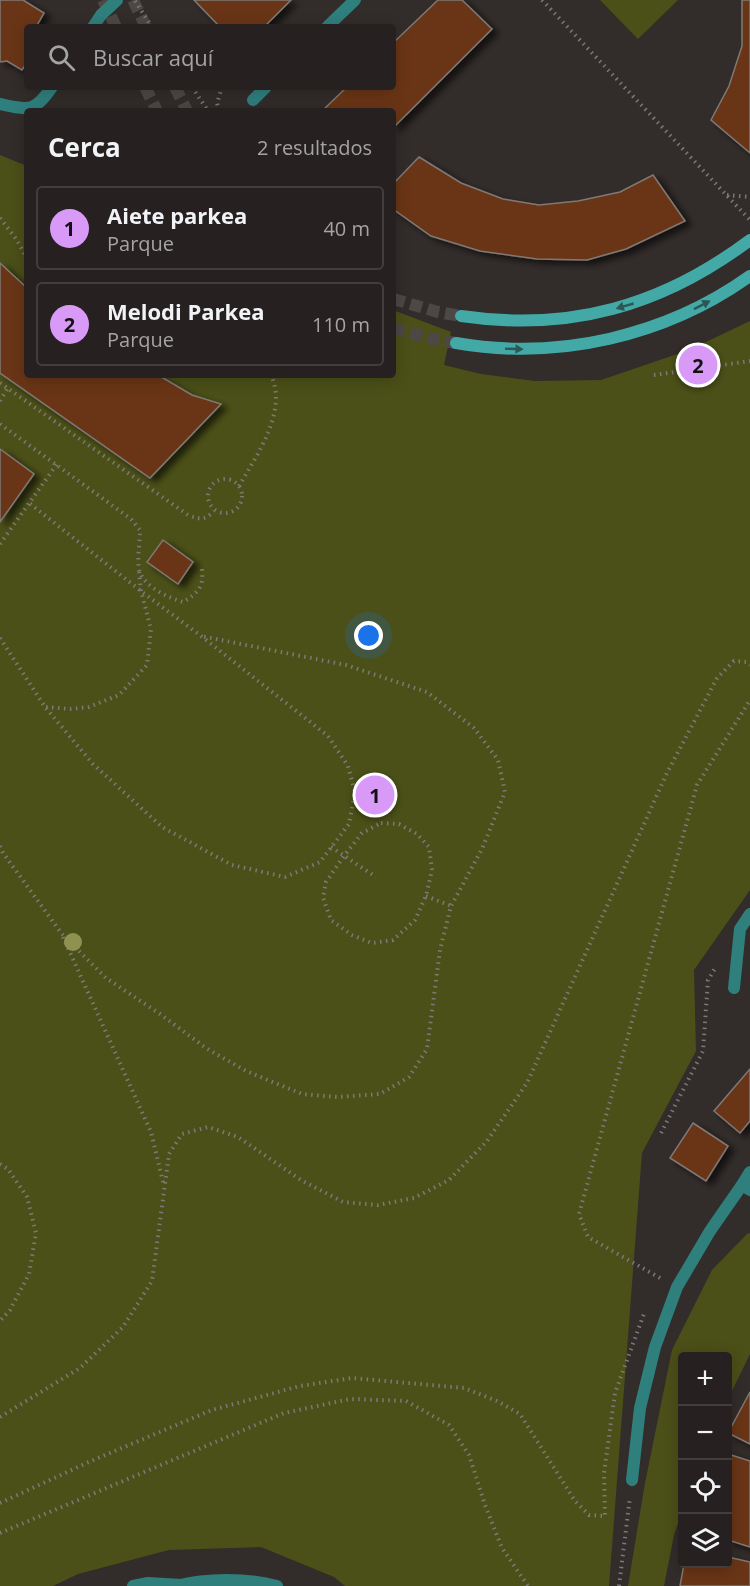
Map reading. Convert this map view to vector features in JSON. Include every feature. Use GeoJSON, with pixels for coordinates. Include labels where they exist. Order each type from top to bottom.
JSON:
{"type":"FeatureCollection","features":[{"type":"Feature","properties":{"kind":"main road"},"geometry":{"type":"LineString","coordinates":[[460,316],[547,321],[607,311],[664,292],[723,260],[750,240]]}},
{"type":"Feature","properties":{"kind":"main road"},"geometry":{"type":"LineString","coordinates":[[456,343],[518,350],[582,345],[614,338],[676,318],[708,302],[750,276]]}},
{"type":"Feature","properties":{"kind":"street"},"geometry":{"type":"LineString","coordinates":[[95,24],[117,0]]}},
{"type":"Feature","properties":{"kind":"street"},"geometry":{"type":"LineString","coordinates":[[330,24],[355,0]]}},
{"type":"Feature","properties":{"kind":"street"},"geometry":{"type":"LineString","coordinates":[[28,108],[41,103],[50,90]]}},
{"type":"Feature","properties":{"kind":"street"},"geometry":{"type":"LineString","coordinates":[[253,100],[263,90]]}},
{"type":"Feature","properties":{"kind":"street"},"geometry":{"type":"LineString","coordinates":[[0,104],[24,109]]}},
{"type":"Feature","properties":{"kind":"street"},"geometry":{"type":"LineString","coordinates":[[734,988],[740,928],[750,914]]}},
{"type":"Feature","properties":{"kind":"street"},"geometry":{"type":"LineString","coordinates":[[632,1480],[640,1408],[655,1347],[676,1287],[710,1231],[746,1187],[750,1172]]}},
{"type":"Feature","properties":{"kind":"street"},"geometry":{"type":"LineString","coordinates":[[132,1586],[148,1583],[179,1585],[216,1581],[240,1581],[277,1586]]}},
{"type":"Feature","properties":{"kind":"path"},"geometry":{"type":"LineString","coordinates":[[134,0],[150,24]]}},
{"type":"Feature","properties":{"kind":"path"},"geometry":{"type":"LineString","coordinates":[[542,0],[750,220]]}},
{"type":"Feature","properties":{"kind":"path"},"geometry":{"type":"LineString","coordinates":[[194,90],[206,108]]}},
{"type":"Feature","properties":{"kind":"path"},"geometry":{"type":"LineString","coordinates":[[218,108],[217,103],[221,90]]}},
{"type":"Feature","properties":{"kind":"path"},"geometry":{"type":"LineString","coordinates":[[727,195],[750,197]]}},
{"type":"Feature","properties":{"kind":"path"},"geometry":{"type":"LineString","coordinates":[[0,218],[24,253]]}},
{"type":"Feature","properties":{"kind":"path"},"geometry":{"type":"LineString","coordinates":[[654,375],[750,361]]}},
{"type":"Feature","properties":{"kind":"path"},"geometry":{"type":"LineString","coordinates":[[239,486],[275,414],[276,397],[272,378]]}},
{"type":"Feature","properties":{"kind":"path"},"geometry":{"type":"LineString","coordinates":[[0,382],[188,515],[198,519],[207,518],[214,511]]}},
{"type":"Feature","properties":{"kind":"path"},"geometry":{"type":"LineString","coordinates":[[0,401],[8,388]]}},
{"type":"Feature","properties":{"kind":"path"},"geometry":{"type":"LineString","coordinates":[[0,423],[131,519],[140,530],[141,591],[151,629],[147,665],[119,695],[89,707],[70,709],[45,707]]}},
{"type":"Feature","properties":{"kind":"path"},"geometry":{"type":"LineString","coordinates":[[0,544],[57,464]]}},
{"type":"Feature","properties":{"kind":"path"},"geometry":{"type":"LineString","coordinates":[[230,479],[239,486],[243,498],[241,504],[236,510],[224,514],[214,511],[208,501],[209,488],[218,480],[230,479]]}},
{"type":"Feature","properties":{"kind":"path"},"geometry":{"type":"LineString","coordinates":[[0,638],[45,707],[93,764],[162,827],[232,866],[285,877],[320,862],[349,824],[355,792],[348,766],[328,736],[29,502]]}},
{"type":"Feature","properties":{"kind":"path"},"geometry":{"type":"LineString","coordinates":[[139,571],[147,582],[168,597],[183,602],[195,595],[203,581],[202,569]]}},
{"type":"Feature","properties":{"kind":"path"},"geometry":{"type":"LineString","coordinates":[[0,846],[62,933],[106,978],[206,1048],[246,1071],[302,1094],[337,1097],[380,1094],[410,1077],[427,1048],[440,950],[451,906],[482,849],[505,792],[498,760],[474,728],[427,692],[346,665],[201,636]]}},
{"type":"Feature","properties":{"kind":"path"},"geometry":{"type":"LineString","coordinates":[[0,1417],[80,1368],[123,1327],[152,1281],[169,1154],[182,1134],[208,1127],[238,1137],[301,1180],[343,1202],[378,1205],[414,1198],[449,1180],[487,1141],[527,1083],[667,773],[717,678],[734,661],[747,662],[750,665]]}},
{"type":"Feature","properties":{"kind":"path"},"geometry":{"type":"LineString","coordinates":[[676,1287],[588,1237],[579,1214],[697,785],[750,700]]}},
{"type":"Feature","properties":{"kind":"path"},"geometry":{"type":"LineString","coordinates":[[381,823],[399,824],[417,834],[429,847],[432,870],[426,896],[415,920],[393,940],[372,943],[352,935],[331,920],[323,897],[326,882],[362,833],[381,823]]}},
{"type":"Feature","properties":{"kind":"path"},"geometry":{"type":"LineString","coordinates":[[331,846],[375,877]]}},
{"type":"Feature","properties":{"kind":"path"},"geometry":{"type":"LineString","coordinates":[[426,896],[451,906]]}},
{"type":"Feature","properties":{"kind":"path"},"geometry":{"type":"LineString","coordinates":[[62,933],[152,1132],[164,1186]]}},
{"type":"Feature","properties":{"kind":"path"},"geometry":{"type":"LineString","coordinates":[[661,1133],[703,1051],[708,980],[718,963]]}},
{"type":"Feature","properties":{"kind":"path"},"geometry":{"type":"LineString","coordinates":[[0,1164],[8,1170],[27,1197],[36,1233],[29,1274],[10,1310],[0,1322]]}},
{"type":"Feature","properties":{"kind":"path"},"geometry":{"type":"LineString","coordinates":[[0,1503],[91,1461],[212,1410],[300,1386],[352,1377],[464,1388],[497,1401],[520,1414],[575,1501],[589,1515],[605,1516],[604,1473],[615,1393],[646,1311]]}},
{"type":"Feature","properties":{"kind":"path"},"geometry":{"type":"LineString","coordinates":[[0,1533],[284,1413],[350,1399],[406,1401],[449,1425],[469,1455],[502,1548],[528,1586]]}},
{"type":"Feature","properties":{"kind":"path"},"geometry":{"type":"LineString","coordinates":[[619,1586],[632,1480]]}},
{"type":"Feature","properties":{"kind":"green space"},"geometry":{"type":"Polygon","coordinates":[[[600,0],[678,0],[638,39],[600,0]]]}},
{"type":"Feature","properties":{"kind":"green space"},"geometry":{"type":"Polygon","coordinates":[[[0,155],[24,165],[24,378],[396,378],[396,311],[451,332],[444,365],[481,374],[535,381],[601,380],[689,350],[750,321],[750,890],[694,970],[696,1051],[642,1153],[609,1586],[345,1586],[334,1577],[261,1547],[169,1550],[78,1574],[53,1586],[0,1586],[0,155]]]}},
{"type":"Feature","properties":{"kind":"green space"},"geometry":{"type":"Polygon","coordinates":[[[750,1233],[750,1354],[732,1391],[732,1352],[678,1352],[678,1523],[664,1586],[628,1586],[645,1483],[672,1350],[712,1270],[750,1233]]]}},
{"type":"Feature","properties":{"kind":"building"},"geometry":{"type":"Polygon","coordinates":[[[0,0],[23,0],[44,13],[38,24],[24,24],[24,67],[22,70],[7,61],[0,62],[0,0]]]}},
{"type":"Feature","properties":{"kind":"building"},"geometry":{"type":"Polygon","coordinates":[[[194,0],[291,0],[267,24],[217,24],[194,0]]]}},
{"type":"Feature","properties":{"kind":"building"},"geometry":{"type":"Polygon","coordinates":[[[438,0],[462,0],[492,29],[396,125],[396,108],[325,108],[344,90],[396,90],[396,40],[438,0]]]}},
{"type":"Feature","properties":{"kind":"building"},"geometry":{"type":"Polygon","coordinates":[[[742,0],[750,0],[750,153],[711,120],[729,86],[742,46],[742,0]]]}},
{"type":"Feature","properties":{"kind":"building"},"geometry":{"type":"Polygon","coordinates":[[[419,157],[461,183],[503,199],[539,205],[578,201],[620,192],[653,175],[685,221],[626,249],[587,260],[537,259],[480,251],[431,236],[396,211],[396,181],[419,157]]]}},
{"type":"Feature","properties":{"kind":"building"},"geometry":{"type":"Polygon","coordinates":[[[0,263],[24,285],[24,378],[163,378],[192,395],[221,404],[150,478],[0,373],[0,263]]]}},
{"type":"Feature","properties":{"kind":"building"},"geometry":{"type":"Polygon","coordinates":[[[0,449],[34,474],[0,522],[0,449]]]}},
{"type":"Feature","properties":{"kind":"building"},"geometry":{"type":"Polygon","coordinates":[[[163,540],[193,562],[178,584],[147,562],[163,540]]]}},
{"type":"Feature","properties":{"kind":"building"},"geometry":{"type":"Polygon","coordinates":[[[750,1069],[750,1121],[740,1133],[714,1111],[750,1069]]]}},
{"type":"Feature","properties":{"kind":"building"},"geometry":{"type":"Polygon","coordinates":[[[693,1123],[728,1146],[706,1181],[670,1158],[693,1123]]]}},
{"type":"Feature","properties":{"kind":"building"},"geometry":{"type":"Polygon","coordinates":[[[750,1392],[750,1444],[732,1435],[732,1426],[750,1392]]]}},
{"type":"Feature","properties":{"kind":"building"},"geometry":{"type":"Polygon","coordinates":[[[732,1455],[750,1461],[750,1547],[732,1541],[732,1455]]]}},
{"type":"Feature","properties":{"kind":"building"},"geometry":{"type":"Polygon","coordinates":[[[732,1558],[750,1562],[750,1586],[680,1586],[683,1568],[732,1568],[732,1558]]]}},
{"type":"Feature","properties":{"kind":"tunnel"},"geometry":{"type":"LineString","coordinates":[[103,0],[115,24]]}},
{"type":"Feature","properties":{"kind":"tunnel"},"geometry":{"type":"LineString","coordinates":[[133,0],[145,24]]}},
{"type":"Feature","properties":{"kind":"tunnel"},"geometry":{"type":"LineString","coordinates":[[146,90],[156,108]]}},
{"type":"Feature","properties":{"kind":"tunnel"},"geometry":{"type":"LineString","coordinates":[[176,90],[186,108]]}},
{"type":"Feature","properties":{"kind":"tunnel"},"geometry":{"type":"LineString","coordinates":[[396,300],[461,316]]}},
{"type":"Feature","properties":{"kind":"tunnel"},"geometry":{"type":"LineString","coordinates":[[396,329],[456,343]]}},
{"type":"Feature","properties":{"kind":"place","name":"Melodi Parkea"},"geometry":{"type":"Point","coordinates":[698,365]}},
{"type":"Feature","properties":{"kind":"place","name":"Aiete parkea"},"geometry":{"type":"Point","coordinates":[375,795]}}]}
